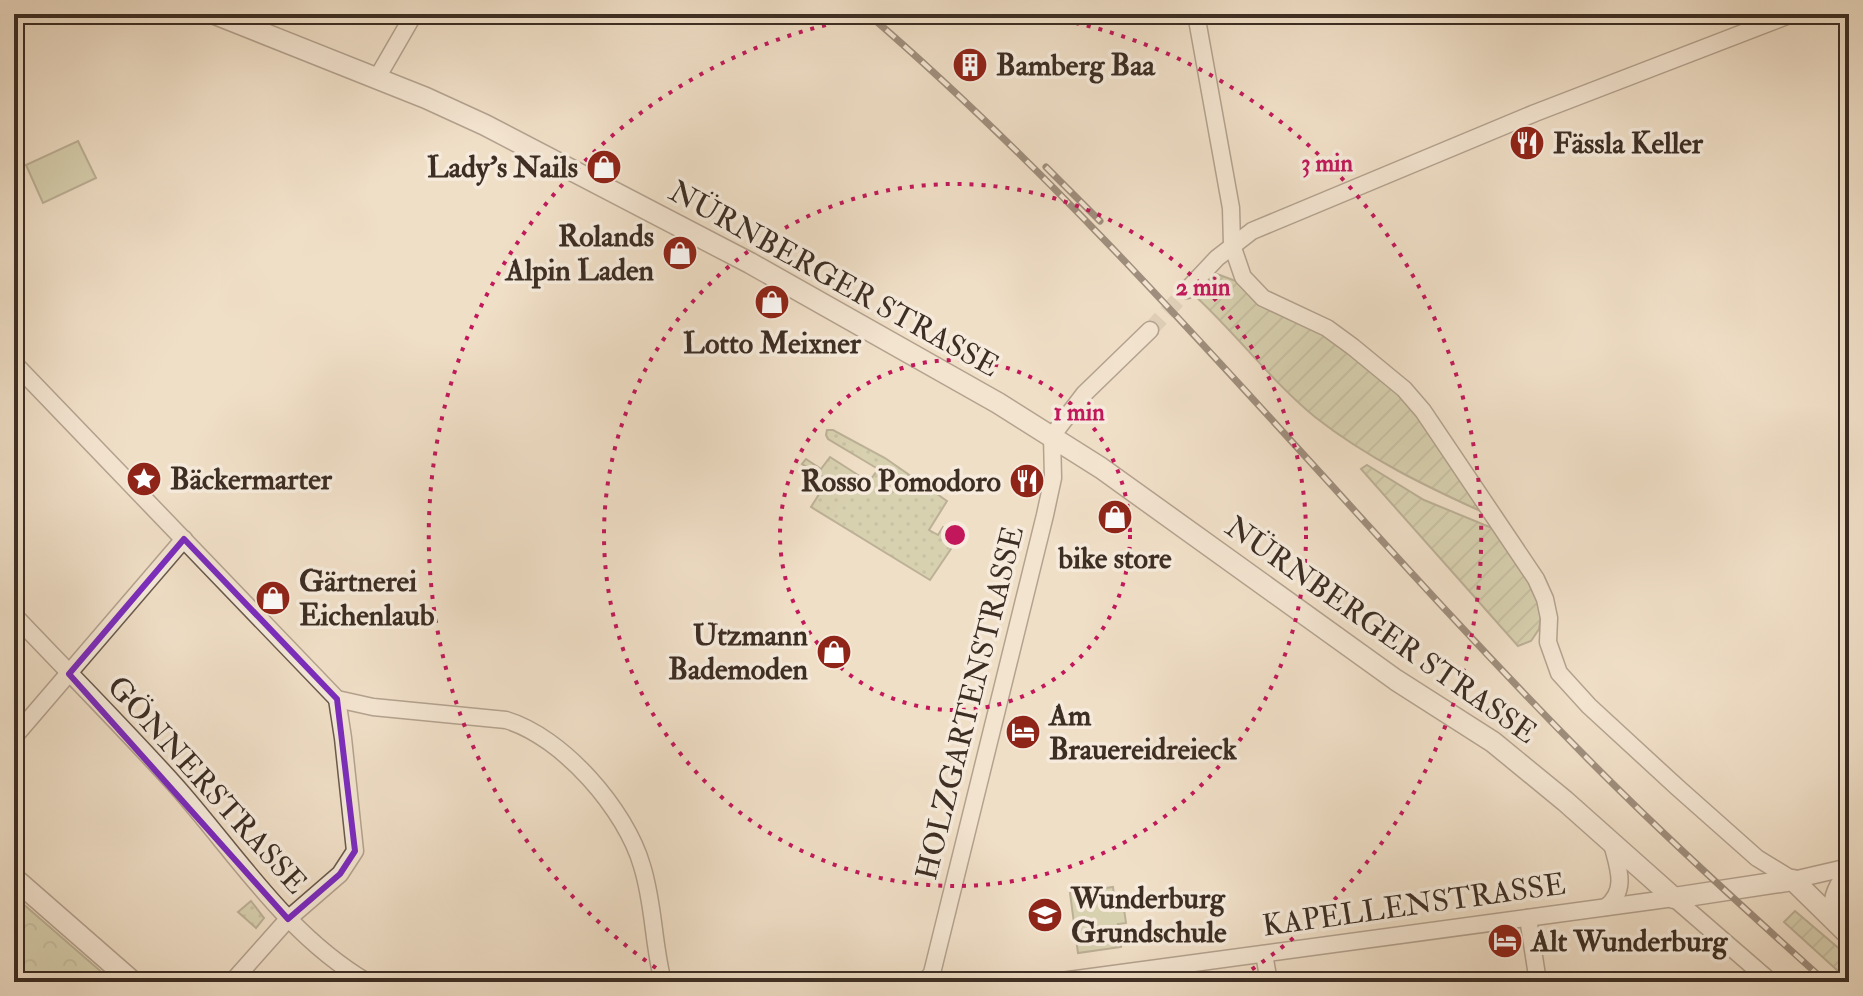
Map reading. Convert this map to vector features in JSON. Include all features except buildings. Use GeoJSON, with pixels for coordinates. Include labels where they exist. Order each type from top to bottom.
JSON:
{"type":"FeatureCollection","features":[{"type":"Feature","properties":{"kind":"street","name":"NÜRNBERGER STRASSE"},"geometry":{"type":"LineString","coordinates":[[215,14],[377,78],[485,125],[750,263],[953,376],[1052,436],[1396,680],[1493,742],[1674,898]]}},
{"type":"Feature","properties":{"kind":"street"},"geometry":{"type":"LineString","coordinates":[[377,78],[414,14]]}},
{"type":"Feature","properties":{"kind":"street"},"geometry":{"type":"LineString","coordinates":[[1196,14],[1231,208],[1232,245],[1243,277],[1263,298],[1327,328],[1404,389],[1423,411],[1524,559],[1545,599],[1549,618],[1548,642],[1559,673],[1589,706],[1677,787],[1757,858],[1793,880],[1843,929]]}},
{"type":"Feature","properties":{"kind":"street"},"geometry":{"type":"LineString","coordinates":[[1187,290],[1232,245],[1252,231],[1521,119],[1792,14]]}},
{"type":"Feature","properties":{"kind":"street"},"geometry":{"type":"LineString","coordinates":[[1052,436],[1084,394],[1150,330]]}},
{"type":"Feature","properties":{"kind":"street"},"geometry":{"type":"LineString","coordinates":[[14,363],[337,699],[373,707],[506,720],[516,723],[571,760],[607,802],[638,852],[663,982]]}},
{"type":"Feature","properties":{"kind":"street","name":"HOLZGARTENSTRASSE"},"geometry":{"type":"LineString","coordinates":[[927,982],[939,947],[1037,550],[1053,478],[1052,436]]}},
{"type":"Feature","properties":{"kind":"street"},"geometry":{"type":"LineString","coordinates":[[14,737],[184,539]]}},
{"type":"Feature","properties":{"kind":"street","name":"GÖNNERSTRASSE"},"geometry":{"type":"LineString","coordinates":[[14,615],[177,788],[288,919],[331,959],[367,982]]}},
{"type":"Feature","properties":{"kind":"street"},"geometry":{"type":"LineString","coordinates":[[232,982],[288,919],[340,874],[355,851],[337,699]]}},
{"type":"Feature","properties":{"kind":"street"},"geometry":{"type":"LineString","coordinates":[[1606,907],[1620,892],[1612,844]]}},
{"type":"Feature","properties":{"kind":"street"},"geometry":{"type":"LineString","coordinates":[[1674,898],[1793,880],[1849,867]]}},
{"type":"Feature","properties":{"kind":"street"},"geometry":{"type":"LineString","coordinates":[[1843,929],[1833,910],[1840,883],[1849,873]]}},
{"type":"Feature","properties":{"kind":"street"},"geometry":{"type":"LineString","coordinates":[[14,878],[133,982]]}},
{"type":"Feature","properties":{"kind":"street"},"geometry":{"type":"LineString","coordinates":[[1674,898],[1771,982]]}},
{"type":"Feature","properties":{"kind":"street","name":"KAPELLENSTRASSE"},"geometry":{"type":"LineString","coordinates":[[1063,981],[1674,898]]}},
{"type":"Feature","properties":{"kind":"street"},"geometry":{"type":"LineString","coordinates":[[1528,918],[1538,982]]}},
{"type":"Feature","properties":{"kind":"street"},"geometry":{"type":"LineString","coordinates":[[1264,954],[1269,982]]}},
{"type":"Feature","properties":{"kind":"highlighted area"},"geometry":{"type":"Polygon","coordinates":[[[184,539],[337,699],[355,851],[340,874],[288,919],[69,674],[184,539]]]}},
{"type":"Feature","properties":{"kind":"green space"},"geometry":{"type":"Polygon","coordinates":[[[78,141],[96,178],[43,203],[26,165],[78,141]]]}},
{"type":"Feature","properties":{"kind":"green space"},"geometry":{"type":"Polygon","coordinates":[[[1217,274],[1236,281],[1257,300],[1318,330],[1403,395],[1487,514],[1376,459],[1299,403],[1193,294],[1217,274]]]}},
{"type":"Feature","properties":{"kind":"green space"},"geometry":{"type":"Polygon","coordinates":[[[827,430],[833,430],[885,458],[947,501],[929,530],[938,535],[943,527],[961,534],[930,580],[811,507],[828,480],[802,464],[806,459],[821,469],[830,457],[869,482],[878,469],[828,439],[827,430]]]}},
{"type":"Feature","properties":{"kind":"green space"},"geometry":{"type":"Polygon","coordinates":[[[1367,465],[1424,500],[1497,530],[1536,590],[1542,612],[1539,629],[1531,641],[1518,646],[1361,469],[1367,465]]]}},
{"type":"Feature","properties":{"kind":"green space"},"geometry":{"type":"Polygon","coordinates":[[[1113,887],[1116,910],[1124,909],[1126,923],[1118,924],[1121,947],[1078,953],[1070,893],[1113,887]]]}},
{"type":"Feature","properties":{"kind":"green space"},"geometry":{"type":"Polygon","coordinates":[[[14,896],[113,982],[14,982],[14,896]]]}},
{"type":"Feature","properties":{"kind":"green space"},"geometry":{"type":"Polygon","coordinates":[[[251,901],[264,918],[256,928],[238,912],[251,901]]]}},
{"type":"Feature","properties":{"kind":"green space"},"geometry":{"type":"Polygon","coordinates":[[[1795,911],[1849,957],[1849,981],[1784,922],[1795,911]]]}},
{"type":"Feature","properties":{"kind":"tunnel"},"geometry":{"type":"LineString","coordinates":[[1150,330],[1187,290]]}},
{"type":"Feature","properties":{"kind":"railway"},"geometry":{"type":"LineString","coordinates":[[868,14],[964,101],[1146,284],[1408,570],[1586,757],[1674,843],[1826,982]]}},
{"type":"Feature","properties":{"kind":"railway"},"geometry":{"type":"LineString","coordinates":[[1046,167],[1100,221]]}},
{"type":"Feature","properties":{"kind":"place","name":"Bamberg Baa"},"geometry":{"type":"Point","coordinates":[970,65]}},
{"type":"Feature","properties":{"kind":"place","name":"Fässla Keller"},"geometry":{"type":"Point","coordinates":[1527,143]}},
{"type":"Feature","properties":{"kind":"place","name":"Lady's Nails"},"geometry":{"type":"Point","coordinates":[604,167]}},
{"type":"Feature","properties":{"kind":"place","name":"Rolands Alpin Laden"},"geometry":{"type":"Point","coordinates":[680,253]}},
{"type":"Feature","properties":{"kind":"place","name":"Lotto Meixner"},"geometry":{"type":"Point","coordinates":[772,302]}},
{"type":"Feature","properties":{"kind":"place","name":"Bäckermarter"},"geometry":{"type":"Point","coordinates":[144,479]}},
{"type":"Feature","properties":{"kind":"place","name":"Rosso Pomodoro"},"geometry":{"type":"Point","coordinates":[1027,481]}},
{"type":"Feature","properties":{"kind":"place","name":"bike store"},"geometry":{"type":"Point","coordinates":[1115,517]}},
{"type":"Feature","properties":{"kind":"place","name":"Gärtnerei Eichenlaub"},"geometry":{"type":"Point","coordinates":[273,598]}},
{"type":"Feature","properties":{"kind":"place","name":"Utzmann Bademoden"},"geometry":{"type":"Point","coordinates":[834,652]}},
{"type":"Feature","properties":{"kind":"place","name":"Am Brauereidreieck"},"geometry":{"type":"Point","coordinates":[1023,732]}},
{"type":"Feature","properties":{"kind":"place","name":"Wunderburg Grundschule"},"geometry":{"type":"Point","coordinates":[1045,915]}},
{"type":"Feature","properties":{"kind":"place","name":"Alt Wunderburg"},"geometry":{"type":"Point","coordinates":[1505,941]}}]}
